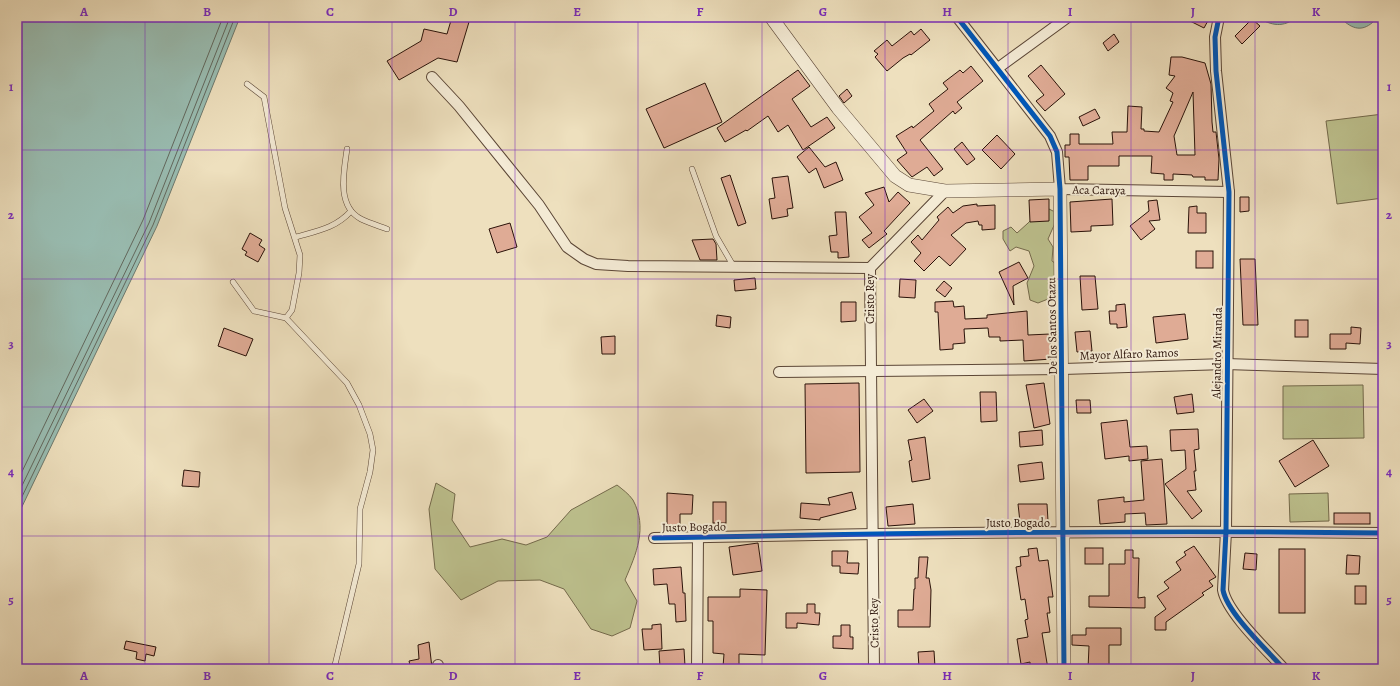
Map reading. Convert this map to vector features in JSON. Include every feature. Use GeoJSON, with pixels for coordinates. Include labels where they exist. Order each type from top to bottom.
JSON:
{"type":"FeatureCollection","features":[{"type":"Feature","properties":{"kind":"street"},"geometry":{"type":"LineString","coordinates":[[771,17],[838,108],[895,176],[910,185],[945,191]]}},
{"type":"Feature","properties":{"kind":"street","name":"De los Santos Otazu"},"geometry":{"type":"LineString","coordinates":[[957,17],[1050,136],[1057,152],[1060,189],[1063,369],[1064,669]]}},
{"type":"Feature","properties":{"kind":"street"},"geometry":{"type":"LineString","coordinates":[[998,68],[1068,17]]}},
{"type":"Feature","properties":{"kind":"street","name":"Alejandro Miranda"},"geometry":{"type":"LineString","coordinates":[[1219,17],[1215,37],[1216,71],[1229,192],[1224,598],[1231,609],[1284,669]]}},
{"type":"Feature","properties":{"kind":"street"},"geometry":{"type":"LineString","coordinates":[[432,77],[459,106],[540,205],[567,247],[575,254],[596,264],[870,268]]}},
{"type":"Feature","properties":{"kind":"street","name":"Aca Caraya"},"geometry":{"type":"LineString","coordinates":[[945,191],[1060,189],[1229,192]]}},
{"type":"Feature","properties":{"kind":"street","name":"Cristo Rey"},"geometry":{"type":"LineString","coordinates":[[874,669],[870,268],[945,191]]}},
{"type":"Feature","properties":{"kind":"street","name":"Mayor Alfaro Ramos"},"geometry":{"type":"LineString","coordinates":[[779,372],[1063,369],[1226,364],[1383,369]]}},
{"type":"Feature","properties":{"kind":"street","name":"Justo Bogado"},"geometry":{"type":"LineString","coordinates":[[654,538],[873,533],[1226,531],[1383,533]]}},
{"type":"Feature","properties":{"kind":"street"},"geometry":{"type":"LineString","coordinates":[[697,669],[698,537]]}},
{"type":"Feature","properties":{"kind":"lane"},"geometry":{"type":"LineString","coordinates":[[247,84],[262,95],[265,100],[278,177],[285,208],[296,237],[300,255],[299,273],[292,310],[286,318]]}},
{"type":"Feature","properties":{"kind":"lane"},"geometry":{"type":"LineString","coordinates":[[347,149],[344,189],[346,201],[351,211],[360,218],[387,229]]}},
{"type":"Feature","properties":{"kind":"lane"},"geometry":{"type":"LineString","coordinates":[[692,168],[716,236],[734,267]]}},
{"type":"Feature","properties":{"kind":"lane"},"geometry":{"type":"LineString","coordinates":[[296,237],[323,230],[342,221],[351,211]]}},
{"type":"Feature","properties":{"kind":"lane"},"geometry":{"type":"LineString","coordinates":[[233,282],[254,311],[286,318],[346,383],[359,405],[370,434],[372,450],[370,472],[360,509],[359,564],[334,669]]}},
{"type":"Feature","properties":{"kind":"green space"},"geometry":{"type":"Polygon","coordinates":[[[1383,114],[1383,198],[1337,204],[1326,121],[1383,114]]]}},
{"type":"Feature","properties":{"kind":"green space"},"geometry":{"type":"Polygon","coordinates":[[[1039,204],[1059,214],[1048,239],[1053,247],[1052,261],[1059,266],[1054,276],[1062,286],[1058,295],[1038,303],[1030,300],[1027,283],[1034,266],[1029,251],[1016,247],[1010,251],[1003,239],[1003,231],[1011,227],[1017,233],[1038,214],[1039,204]]]}},
{"type":"Feature","properties":{"kind":"green space"},"geometry":{"type":"Polygon","coordinates":[[[1363,385],[1364,438],[1283,439],[1283,386],[1363,385]]]}},
{"type":"Feature","properties":{"kind":"green space"},"geometry":{"type":"Polygon","coordinates":[[[436,483],[455,494],[452,520],[470,547],[502,539],[526,545],[547,537],[571,510],[617,485],[633,500],[640,521],[639,541],[625,580],[637,601],[630,628],[612,636],[591,629],[564,589],[540,580],[498,581],[461,600],[435,569],[429,509],[436,483]]]}},
{"type":"Feature","properties":{"kind":"green space"},"geometry":{"type":"Polygon","coordinates":[[[1328,493],[1329,521],[1290,522],[1289,494],[1328,493]]]}},
{"type":"Feature","properties":{"kind":"water"},"geometry":{"type":"Polygon","coordinates":[[[17,17],[240,17],[157,226],[17,517],[17,17]]]}},
{"type":"Feature","properties":{"kind":"water"},"geometry":{"type":"Polygon","coordinates":[[[1257,17],[1297,17],[1287,23],[1273,24],[1257,17]]]}},
{"type":"Feature","properties":{"kind":"water"},"geometry":{"type":"Polygon","coordinates":[[[1340,17],[1349,17],[1355,21],[1364,17],[1373,17],[1373,22],[1364,27],[1356,28],[1348,24],[1340,17]]]}},
{"type":"Feature","properties":{"kind":"building"},"geometry":{"type":"Polygon","coordinates":[[[452,17],[469,22],[457,62],[438,58],[399,80],[387,61],[421,41],[424,29],[447,34],[452,17]]]}},
{"type":"Feature","properties":{"kind":"building"},"geometry":{"type":"Polygon","coordinates":[[[1182,17],[1210,17],[1204,28],[1182,17]]]}},
{"type":"Feature","properties":{"kind":"building"},"geometry":{"type":"Polygon","coordinates":[[[1252,19],[1260,26],[1242,44],[1235,36],[1252,19]]]}},
{"type":"Feature","properties":{"kind":"building"},"geometry":{"type":"Polygon","coordinates":[[[921,29],[930,40],[887,71],[875,57],[878,54],[874,51],[887,40],[892,46],[911,31],[914,35],[921,29]]]}},
{"type":"Feature","properties":{"kind":"building"},"geometry":{"type":"Polygon","coordinates":[[[1114,34],[1119,42],[1108,51],[1103,43],[1114,34]]]}},
{"type":"Feature","properties":{"kind":"building"},"geometry":{"type":"Polygon","coordinates":[[[1171,57],[1182,57],[1205,63],[1211,84],[1213,132],[1216,132],[1219,159],[1218,180],[1205,180],[1205,177],[1173,174],[1173,180],[1164,180],[1164,174],[1151,173],[1152,156],[1119,156],[1119,166],[1088,166],[1088,180],[1070,180],[1069,157],[1065,157],[1065,145],[1070,145],[1070,134],[1079,134],[1079,144],[1113,144],[1112,132],[1127,132],[1128,106],[1142,107],[1141,129],[1144,129],[1144,131],[1159,132],[1173,102],[1170,101],[1173,93],[1166,88],[1175,76],[1169,75],[1171,57]],[[1193,92],[1174,136],[1177,155],[1195,155],[1193,92]]]}},
{"type":"Feature","properties":{"kind":"building"},"geometry":{"type":"Polygon","coordinates":[[[1041,65],[1065,94],[1045,111],[1036,101],[1044,95],[1028,76],[1041,65]]]}},
{"type":"Feature","properties":{"kind":"building"},"geometry":{"type":"Polygon","coordinates":[[[971,66],[983,81],[957,102],[962,108],[955,114],[953,111],[920,140],[943,169],[934,176],[927,167],[912,177],[897,160],[907,153],[896,136],[912,126],[913,128],[934,111],[929,104],[948,89],[943,83],[960,70],[963,73],[971,66]]]}},
{"type":"Feature","properties":{"kind":"building"},"geometry":{"type":"Polygon","coordinates":[[[798,70],[810,86],[792,99],[811,127],[827,117],[835,128],[803,150],[788,125],[778,132],[768,116],[747,131],[746,130],[725,142],[717,128],[798,70]]]}},
{"type":"Feature","properties":{"kind":"building"},"geometry":{"type":"Polygon","coordinates":[[[705,83],[722,122],[664,148],[646,109],[705,83]]]}},
{"type":"Feature","properties":{"kind":"building"},"geometry":{"type":"Polygon","coordinates":[[[847,89],[852,96],[844,103],[839,96],[847,89]]]}},
{"type":"Feature","properties":{"kind":"building"},"geometry":{"type":"Polygon","coordinates":[[[1095,109],[1100,118],[1083,126],[1079,117],[1095,109]]]}},
{"type":"Feature","properties":{"kind":"building"},"geometry":{"type":"Polygon","coordinates":[[[997,135],[1015,154],[1001,169],[982,150],[997,135]]]}},
{"type":"Feature","properties":{"kind":"building"},"geometry":{"type":"Polygon","coordinates":[[[962,142],[975,159],[967,165],[954,149],[962,142]]]}},
{"type":"Feature","properties":{"kind":"building"},"geometry":{"type":"Polygon","coordinates":[[[809,147],[825,167],[836,162],[843,180],[824,188],[816,168],[809,173],[797,157],[809,147]]]}},
{"type":"Feature","properties":{"kind":"building"},"geometry":{"type":"Polygon","coordinates":[[[730,175],[746,223],[738,226],[721,178],[730,175]]]}},
{"type":"Feature","properties":{"kind":"building"},"geometry":{"type":"Polygon","coordinates":[[[788,176],[793,208],[787,209],[788,216],[772,219],[769,199],[775,198],[772,178],[788,176]]]}},
{"type":"Feature","properties":{"kind":"building"},"geometry":{"type":"Polygon","coordinates":[[[884,187],[889,202],[898,192],[910,203],[884,231],[887,234],[869,248],[862,240],[872,233],[859,217],[874,205],[865,193],[884,187]]]}},
{"type":"Feature","properties":{"kind":"building"},"geometry":{"type":"Polygon","coordinates":[[[1240,197],[1249,197],[1249,211],[1240,212],[1240,197]]]}},
{"type":"Feature","properties":{"kind":"building"},"geometry":{"type":"Polygon","coordinates":[[[1049,199],[1049,221],[1030,222],[1029,200],[1049,199]]]}},
{"type":"Feature","properties":{"kind":"building"},"geometry":{"type":"Polygon","coordinates":[[[1112,199],[1113,225],[1091,226],[1091,231],[1071,232],[1070,202],[1112,199]]]}},
{"type":"Feature","properties":{"kind":"building"},"geometry":{"type":"Polygon","coordinates":[[[1157,200],[1160,220],[1149,221],[1155,229],[1141,240],[1130,226],[1149,211],[1148,201],[1157,200]]]}},
{"type":"Feature","properties":{"kind":"building"},"geometry":{"type":"Polygon","coordinates":[[[977,204],[977,206],[995,205],[995,229],[982,230],[982,225],[979,225],[978,221],[966,223],[951,235],[966,249],[950,266],[939,256],[924,271],[914,261],[921,253],[911,242],[918,235],[922,240],[939,220],[937,217],[948,207],[953,213],[963,206],[977,204]]]}},
{"type":"Feature","properties":{"kind":"building"},"geometry":{"type":"Polygon","coordinates":[[[1197,206],[1197,213],[1206,213],[1206,233],[1188,233],[1189,207],[1197,206]]]}},
{"type":"Feature","properties":{"kind":"building"},"geometry":{"type":"Polygon","coordinates":[[[835,212],[846,212],[849,257],[838,258],[838,252],[831,252],[829,236],[837,235],[835,212]]]}},
{"type":"Feature","properties":{"kind":"building"},"geometry":{"type":"Polygon","coordinates":[[[510,223],[517,247],[497,253],[489,229],[510,223]]]}},
{"type":"Feature","properties":{"kind":"building"},"geometry":{"type":"Polygon","coordinates":[[[250,233],[262,240],[259,245],[265,249],[258,262],[245,255],[247,252],[242,249],[250,233]]]}},
{"type":"Feature","properties":{"kind":"building"},"geometry":{"type":"Polygon","coordinates":[[[713,239],[716,244],[717,260],[700,260],[692,240],[713,239]]]}},
{"type":"Feature","properties":{"kind":"building"},"geometry":{"type":"Polygon","coordinates":[[[1196,251],[1213,251],[1213,268],[1196,268],[1196,251]]]}},
{"type":"Feature","properties":{"kind":"building"},"geometry":{"type":"Polygon","coordinates":[[[1240,259],[1255,259],[1258,325],[1243,325],[1240,259]]]}},
{"type":"Feature","properties":{"kind":"building"},"geometry":{"type":"Polygon","coordinates":[[[1019,262],[1028,278],[1013,286],[1014,305],[999,272],[1019,262]]]}},
{"type":"Feature","properties":{"kind":"building"},"geometry":{"type":"Polygon","coordinates":[[[1080,276],[1095,276],[1098,309],[1082,310],[1080,276]]]}},
{"type":"Feature","properties":{"kind":"building"},"geometry":{"type":"Polygon","coordinates":[[[755,278],[756,289],[735,291],[734,280],[755,278]]]}},
{"type":"Feature","properties":{"kind":"building"},"geometry":{"type":"Polygon","coordinates":[[[900,279],[916,280],[915,298],[899,297],[900,279]]]}},
{"type":"Feature","properties":{"kind":"building"},"geometry":{"type":"Polygon","coordinates":[[[944,281],[952,288],[945,297],[936,290],[944,281]]]}},
{"type":"Feature","properties":{"kind":"building"},"geometry":{"type":"Polygon","coordinates":[[[953,301],[954,307],[964,306],[965,319],[987,318],[987,315],[1027,311],[1028,335],[1050,334],[1051,359],[1024,361],[1023,340],[1000,341],[1000,337],[989,337],[988,328],[964,329],[965,343],[953,344],[953,349],[940,350],[938,312],[935,312],[935,302],[953,301]]]}},
{"type":"Feature","properties":{"kind":"building"},"geometry":{"type":"Polygon","coordinates":[[[841,302],[856,302],[856,321],[841,322],[841,302]]]}},
{"type":"Feature","properties":{"kind":"building"},"geometry":{"type":"Polygon","coordinates":[[[1125,304],[1127,327],[1117,328],[1117,324],[1110,324],[1109,311],[1116,311],[1116,305],[1125,304]]]}},
{"type":"Feature","properties":{"kind":"building"},"geometry":{"type":"Polygon","coordinates":[[[1185,314],[1188,339],[1156,343],[1153,317],[1185,314]]]}},
{"type":"Feature","properties":{"kind":"building"},"geometry":{"type":"Polygon","coordinates":[[[717,315],[731,317],[730,328],[716,326],[717,315]]]}},
{"type":"Feature","properties":{"kind":"building"},"geometry":{"type":"Polygon","coordinates":[[[1295,320],[1308,320],[1308,337],[1295,337],[1295,320]]]}},
{"type":"Feature","properties":{"kind":"building"},"geometry":{"type":"Polygon","coordinates":[[[1351,327],[1361,328],[1360,344],[1346,343],[1346,349],[1330,349],[1330,334],[1351,334],[1351,327]]]}},
{"type":"Feature","properties":{"kind":"building"},"geometry":{"type":"Polygon","coordinates":[[[224,328],[253,339],[246,356],[218,346],[224,328]]]}},
{"type":"Feature","properties":{"kind":"building"},"geometry":{"type":"Polygon","coordinates":[[[1090,331],[1092,351],[1077,352],[1075,332],[1090,331]]]}},
{"type":"Feature","properties":{"kind":"building"},"geometry":{"type":"Polygon","coordinates":[[[615,336],[615,354],[602,354],[601,337],[615,336]]]}},
{"type":"Feature","properties":{"kind":"building"},"geometry":{"type":"Polygon","coordinates":[[[859,383],[860,472],[806,473],[805,384],[859,383]]]}},
{"type":"Feature","properties":{"kind":"building"},"geometry":{"type":"Polygon","coordinates":[[[1044,383],[1050,424],[1034,428],[1026,385],[1044,383]]]}},
{"type":"Feature","properties":{"kind":"building"},"geometry":{"type":"Polygon","coordinates":[[[980,392],[996,392],[997,421],[981,422],[980,392]]]}},
{"type":"Feature","properties":{"kind":"building"},"geometry":{"type":"Polygon","coordinates":[[[1192,394],[1194,412],[1177,414],[1174,397],[1192,394]]]}},
{"type":"Feature","properties":{"kind":"building"},"geometry":{"type":"Polygon","coordinates":[[[924,399],[933,411],[917,423],[908,410],[924,399]]]}},
{"type":"Feature","properties":{"kind":"building"},"geometry":{"type":"Polygon","coordinates":[[[1076,400],[1090,400],[1091,413],[1077,413],[1076,400]]]}},
{"type":"Feature","properties":{"kind":"building"},"geometry":{"type":"Polygon","coordinates":[[[1127,420],[1130,447],[1147,446],[1148,459],[1129,461],[1129,456],[1105,459],[1101,423],[1127,420]]]}},
{"type":"Feature","properties":{"kind":"building"},"geometry":{"type":"Polygon","coordinates":[[[1198,429],[1199,449],[1194,450],[1196,490],[1187,491],[1202,511],[1192,519],[1165,484],[1186,469],[1185,450],[1171,451],[1170,430],[1198,429]]]}},
{"type":"Feature","properties":{"kind":"building"},"geometry":{"type":"Polygon","coordinates":[[[1042,430],[1043,445],[1020,447],[1019,432],[1042,430]]]}},
{"type":"Feature","properties":{"kind":"building"},"geometry":{"type":"Polygon","coordinates":[[[925,437],[930,479],[912,482],[909,461],[912,460],[908,440],[925,437]]]}},
{"type":"Feature","properties":{"kind":"building"},"geometry":{"type":"Polygon","coordinates":[[[1313,440],[1329,466],[1295,487],[1279,461],[1313,440]]]}},
{"type":"Feature","properties":{"kind":"building"},"geometry":{"type":"Polygon","coordinates":[[[1162,459],[1167,524],[1146,525],[1145,513],[1125,514],[1125,522],[1100,524],[1098,500],[1124,497],[1124,502],[1144,500],[1141,461],[1162,459]]]}},
{"type":"Feature","properties":{"kind":"building"},"geometry":{"type":"Polygon","coordinates":[[[1042,462],[1044,479],[1020,482],[1018,465],[1042,462]]]}},
{"type":"Feature","properties":{"kind":"building"},"geometry":{"type":"Polygon","coordinates":[[[184,470],[200,472],[199,487],[182,486],[184,470]]]}},
{"type":"Feature","properties":{"kind":"building"},"geometry":{"type":"Polygon","coordinates":[[[852,492],[856,509],[820,518],[820,520],[800,518],[801,503],[830,505],[828,498],[852,492]]]}},
{"type":"Feature","properties":{"kind":"building"},"geometry":{"type":"Polygon","coordinates":[[[667,493],[693,495],[692,514],[680,514],[680,526],[667,525],[667,493]]]}},
{"type":"Feature","properties":{"kind":"building"},"geometry":{"type":"Polygon","coordinates":[[[713,502],[726,502],[726,523],[713,523],[713,502]]]}},
{"type":"Feature","properties":{"kind":"building"},"geometry":{"type":"Polygon","coordinates":[[[913,504],[915,524],[888,526],[886,507],[913,504]]]}},
{"type":"Feature","properties":{"kind":"building"},"geometry":{"type":"Polygon","coordinates":[[[1018,504],[1047,504],[1048,521],[1020,522],[1018,504]]]}},
{"type":"Feature","properties":{"kind":"building"},"geometry":{"type":"Polygon","coordinates":[[[1334,513],[1370,513],[1370,524],[1334,524],[1334,513]]]}},
{"type":"Feature","properties":{"kind":"building"},"geometry":{"type":"Polygon","coordinates":[[[758,543],[762,571],[733,575],[729,547],[758,543]]]}},
{"type":"Feature","properties":{"kind":"building"},"geometry":{"type":"Polygon","coordinates":[[[1194,546],[1216,577],[1209,581],[1213,586],[1202,593],[1204,595],[1166,622],[1166,630],[1155,630],[1155,617],[1166,609],[1157,596],[1169,588],[1164,582],[1181,570],[1176,562],[1186,555],[1184,552],[1194,546]]]}},
{"type":"Feature","properties":{"kind":"building"},"geometry":{"type":"Polygon","coordinates":[[[1037,548],[1039,561],[1048,560],[1053,597],[1048,597],[1050,613],[1047,613],[1050,632],[1042,633],[1048,669],[1030,669],[1030,662],[1021,664],[1017,639],[1028,637],[1025,620],[1028,619],[1025,599],[1021,600],[1016,567],[1021,566],[1020,557],[1029,556],[1028,549],[1037,548]]]}},
{"type":"Feature","properties":{"kind":"building"},"geometry":{"type":"Polygon","coordinates":[[[1085,548],[1103,548],[1103,564],[1085,564],[1085,548]]]}},
{"type":"Feature","properties":{"kind":"building"},"geometry":{"type":"Polygon","coordinates":[[[1279,549],[1305,549],[1305,613],[1279,613],[1279,549]]]}},
{"type":"Feature","properties":{"kind":"building"},"geometry":{"type":"Polygon","coordinates":[[[1125,550],[1133,550],[1133,558],[1139,558],[1138,598],[1145,597],[1145,608],[1089,607],[1089,596],[1109,596],[1109,564],[1125,564],[1125,550]]]}},
{"type":"Feature","properties":{"kind":"building"},"geometry":{"type":"Polygon","coordinates":[[[832,551],[848,551],[847,563],[859,563],[858,574],[840,573],[840,566],[832,566],[832,551]]]}},
{"type":"Feature","properties":{"kind":"building"},"geometry":{"type":"Polygon","coordinates":[[[1245,553],[1257,554],[1256,570],[1243,569],[1245,553]]]}},
{"type":"Feature","properties":{"kind":"building"},"geometry":{"type":"Polygon","coordinates":[[[1347,555],[1360,556],[1359,574],[1346,574],[1347,555]]]}},
{"type":"Feature","properties":{"kind":"building"},"geometry":{"type":"Polygon","coordinates":[[[919,557],[928,557],[926,578],[929,578],[931,590],[930,627],[898,627],[898,610],[913,610],[915,578],[918,578],[919,557]]]}},
{"type":"Feature","properties":{"kind":"building"},"geometry":{"type":"Polygon","coordinates":[[[681,567],[683,593],[685,593],[686,621],[676,622],[675,604],[669,604],[667,584],[654,585],[653,569],[681,567]]]}},
{"type":"Feature","properties":{"kind":"building"},"geometry":{"type":"Polygon","coordinates":[[[1355,586],[1366,586],[1366,604],[1355,604],[1355,586]]]}},
{"type":"Feature","properties":{"kind":"building"},"geometry":{"type":"Polygon","coordinates":[[[740,589],[767,590],[765,655],[739,654],[739,668],[723,667],[724,654],[713,653],[713,621],[708,621],[708,597],[740,597],[740,589]]]}},
{"type":"Feature","properties":{"kind":"building"},"geometry":{"type":"Polygon","coordinates":[[[807,604],[815,604],[815,613],[820,613],[819,625],[797,623],[797,628],[786,628],[786,613],[807,613],[807,604]]]}},
{"type":"Feature","properties":{"kind":"building"},"geometry":{"type":"Polygon","coordinates":[[[661,624],[662,649],[644,650],[642,629],[652,629],[652,625],[661,624]]]}},
{"type":"Feature","properties":{"kind":"building"},"geometry":{"type":"Polygon","coordinates":[[[841,625],[850,625],[850,637],[853,637],[853,649],[833,648],[833,636],[841,636],[841,625]]]}},
{"type":"Feature","properties":{"kind":"building"},"geometry":{"type":"Polygon","coordinates":[[[1086,628],[1121,628],[1121,645],[1109,645],[1109,669],[1088,669],[1089,646],[1072,645],[1072,635],[1086,635],[1086,628]]]}},
{"type":"Feature","properties":{"kind":"building"},"geometry":{"type":"Polygon","coordinates":[[[126,641],[156,647],[154,656],[146,654],[145,661],[136,659],[137,652],[124,649],[126,641]]]}},
{"type":"Feature","properties":{"kind":"building"},"geometry":{"type":"Polygon","coordinates":[[[429,642],[432,668],[411,669],[409,661],[419,659],[418,645],[429,642]]]}},
{"type":"Feature","properties":{"kind":"building"},"geometry":{"type":"Polygon","coordinates":[[[684,649],[685,666],[660,667],[659,651],[684,649]]]}},
{"type":"Feature","properties":{"kind":"building"},"geometry":{"type":"Polygon","coordinates":[[[934,651],[935,667],[919,667],[918,652],[934,651]]]}},
{"type":"Feature","properties":{"kind":"cycle path"},"geometry":{"type":"LineString","coordinates":[[957,17],[1050,136],[1057,152],[1060,189],[1064,669]]}},
{"type":"Feature","properties":{"kind":"cycle path"},"geometry":{"type":"LineString","coordinates":[[1219,17],[1215,37],[1216,71],[1229,192],[1226,531],[1223,590],[1232,610],[1284,669]]}},
{"type":"Feature","properties":{"kind":"cycle path"},"geometry":{"type":"LineString","coordinates":[[654,538],[1018,532],[1383,533]]}}]}
